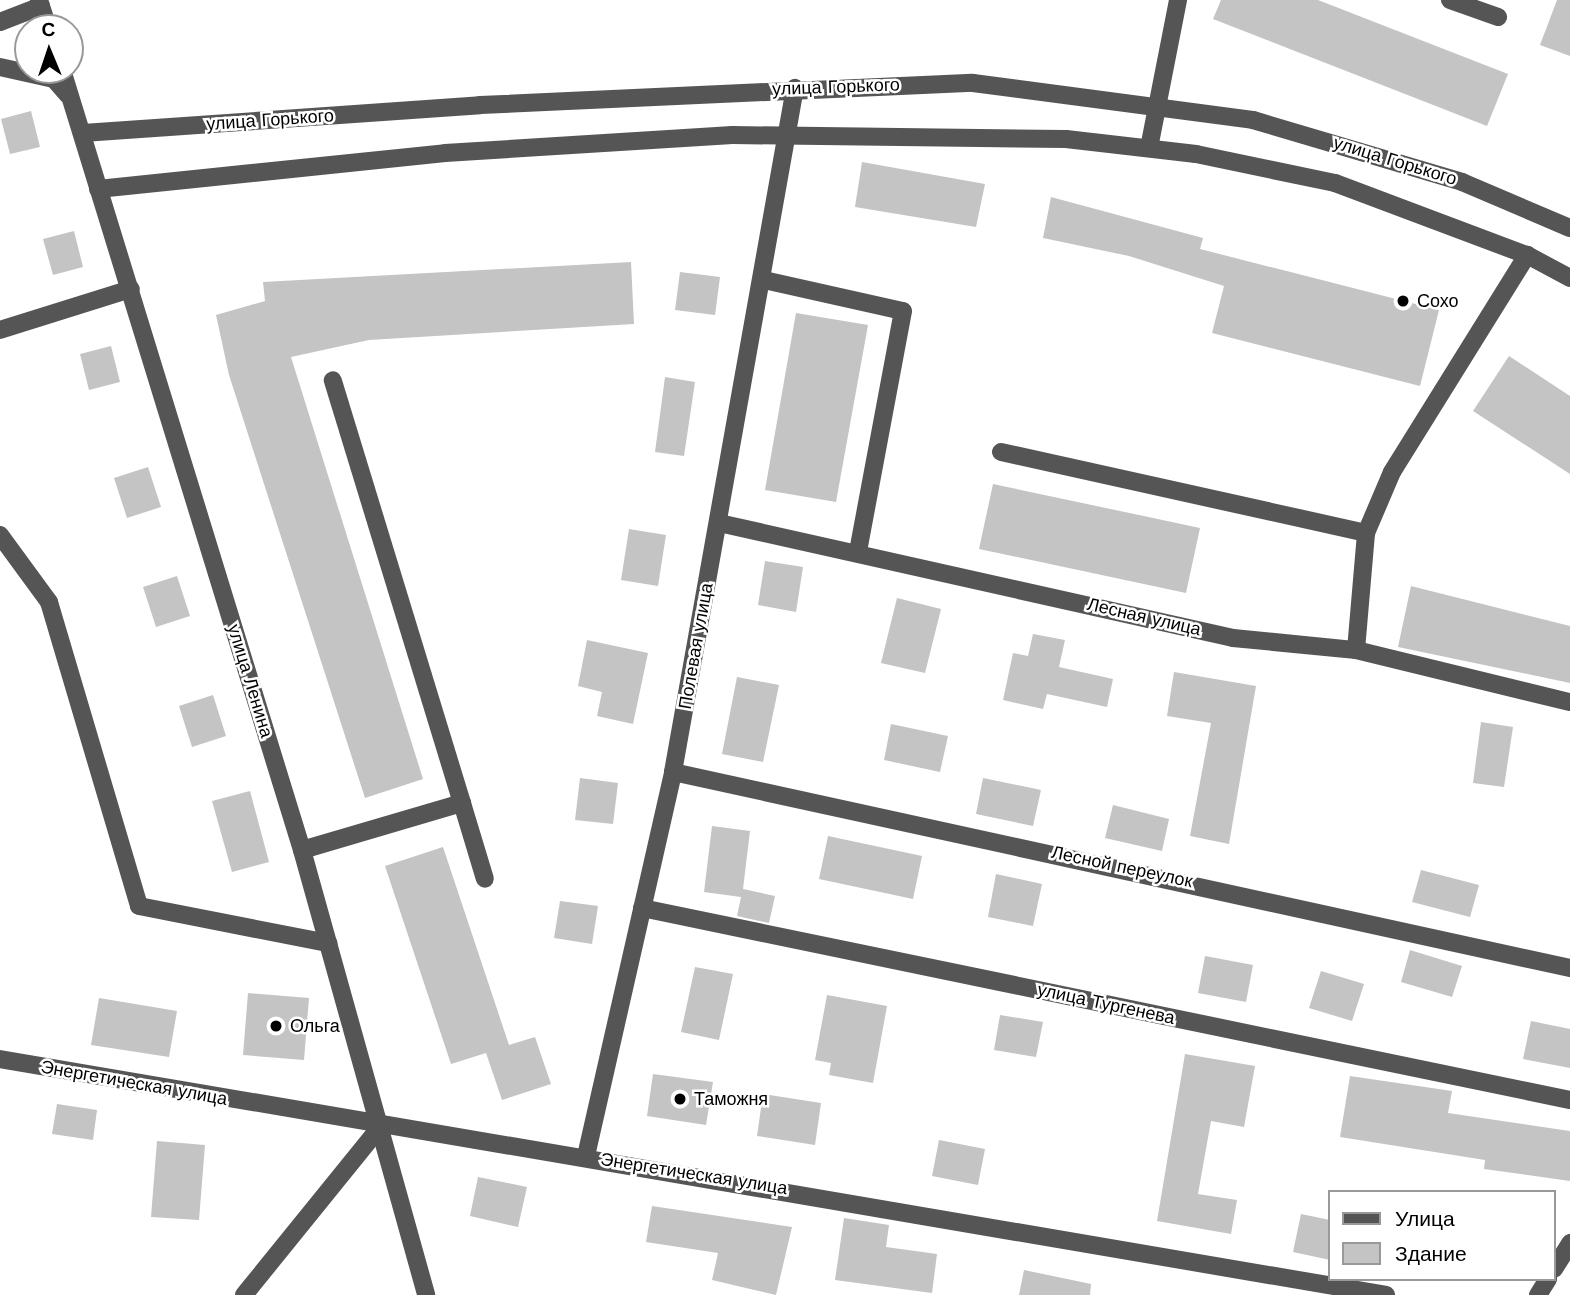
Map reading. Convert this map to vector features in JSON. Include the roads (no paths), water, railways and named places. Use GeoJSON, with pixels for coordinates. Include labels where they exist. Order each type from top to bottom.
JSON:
{"type":"FeatureCollection","features":[{"type":"Feature","properties":{"kind":"street"},"geometry":{"type":"LineString","coordinates":[[1149,149],[1178,0]]}},
{"type":"Feature","properties":{"kind":"street"},"geometry":{"type":"LineString","coordinates":[[1450,0],[1498,17]]}},
{"type":"Feature","properties":{"kind":"street"},"geometry":{"type":"LineString","coordinates":[[0,22],[40,3]]}},
{"type":"Feature","properties":{"kind":"street"},"geometry":{"type":"LineString","coordinates":[[0,66],[54,79],[72,101]]}},
{"type":"Feature","properties":{"kind":"street","name":"улица Горького"},"geometry":{"type":"LineString","coordinates":[[83,134],[795,88],[973,83],[1157,104],[1253,120],[1350,146],[1462,182],[1570,228]]}},
{"type":"Feature","properties":{"kind":"street","name":"улица Ленина"},"geometry":{"type":"LineString","coordinates":[[67,84],[302,850],[426,1295]]}},
{"type":"Feature","properties":{"kind":"street","name":"Полевая улица"},"geometry":{"type":"LineString","coordinates":[[586,1156],[673,772],[764,280],[790,133],[795,88]]}},
{"type":"Feature","properties":{"kind":"street"},"geometry":{"type":"LineString","coordinates":[[98,189],[445,153],[790,133],[1066,139],[1149,149],[1335,183],[1527,255],[1570,278]]}},
{"type":"Feature","properties":{"kind":"street"},"geometry":{"type":"LineString","coordinates":[[1356,650],[1367,534],[1392,472],[1527,255]]}},
{"type":"Feature","properties":{"kind":"street"},"geometry":{"type":"LineString","coordinates":[[764,280],[903,311],[858,551]]}},
{"type":"Feature","properties":{"kind":"street"},"geometry":{"type":"LineString","coordinates":[[0,330],[131,289]]}},
{"type":"Feature","properties":{"kind":"street"},"geometry":{"type":"LineString","coordinates":[[333,380],[485,878]]}},
{"type":"Feature","properties":{"kind":"street"},"geometry":{"type":"LineString","coordinates":[[1001,452],[1367,534]]}},
{"type":"Feature","properties":{"kind":"street","name":"Лесная улица"},"geometry":{"type":"LineString","coordinates":[[719,523],[858,551],[1233,638],[1356,650],[1570,702]]}},
{"type":"Feature","properties":{"kind":"street"},"geometry":{"type":"LineString","coordinates":[[0,535],[50,602],[139,906],[328,943]]}},
{"type":"Feature","properties":{"kind":"street","name":"Лесной переулок"},"geometry":{"type":"LineString","coordinates":[[673,772],[1570,968]]}},
{"type":"Feature","properties":{"kind":"street"},"geometry":{"type":"LineString","coordinates":[[302,850],[462,803]]}},
{"type":"Feature","properties":{"kind":"street","name":"улица Тургенева"},"geometry":{"type":"LineString","coordinates":[[642,908],[1570,1100]]}},
{"type":"Feature","properties":{"kind":"street","name":"Энергетическая улица"},"geometry":{"type":"LineString","coordinates":[[0,1059],[379,1128],[586,1156],[1386,1295]]}},
{"type":"Feature","properties":{"kind":"street"},"geometry":{"type":"LineString","coordinates":[[244,1295],[379,1128]]}},
{"type":"Feature","properties":{"kind":"street"},"geometry":{"type":"LineString","coordinates":[[1556,1266],[1570,1243]]}},
{"type":"Feature","properties":{"kind":"place","name":"Сохо"},"geometry":{"type":"Point","coordinates":[1403,301]}},
{"type":"Feature","properties":{"kind":"place","name":"Ольга"},"geometry":{"type":"Point","coordinates":[276,1026]}},
{"type":"Feature","properties":{"kind":"place","name":"Таможня"},"geometry":{"type":"Point","coordinates":[680,1099]}}]}
